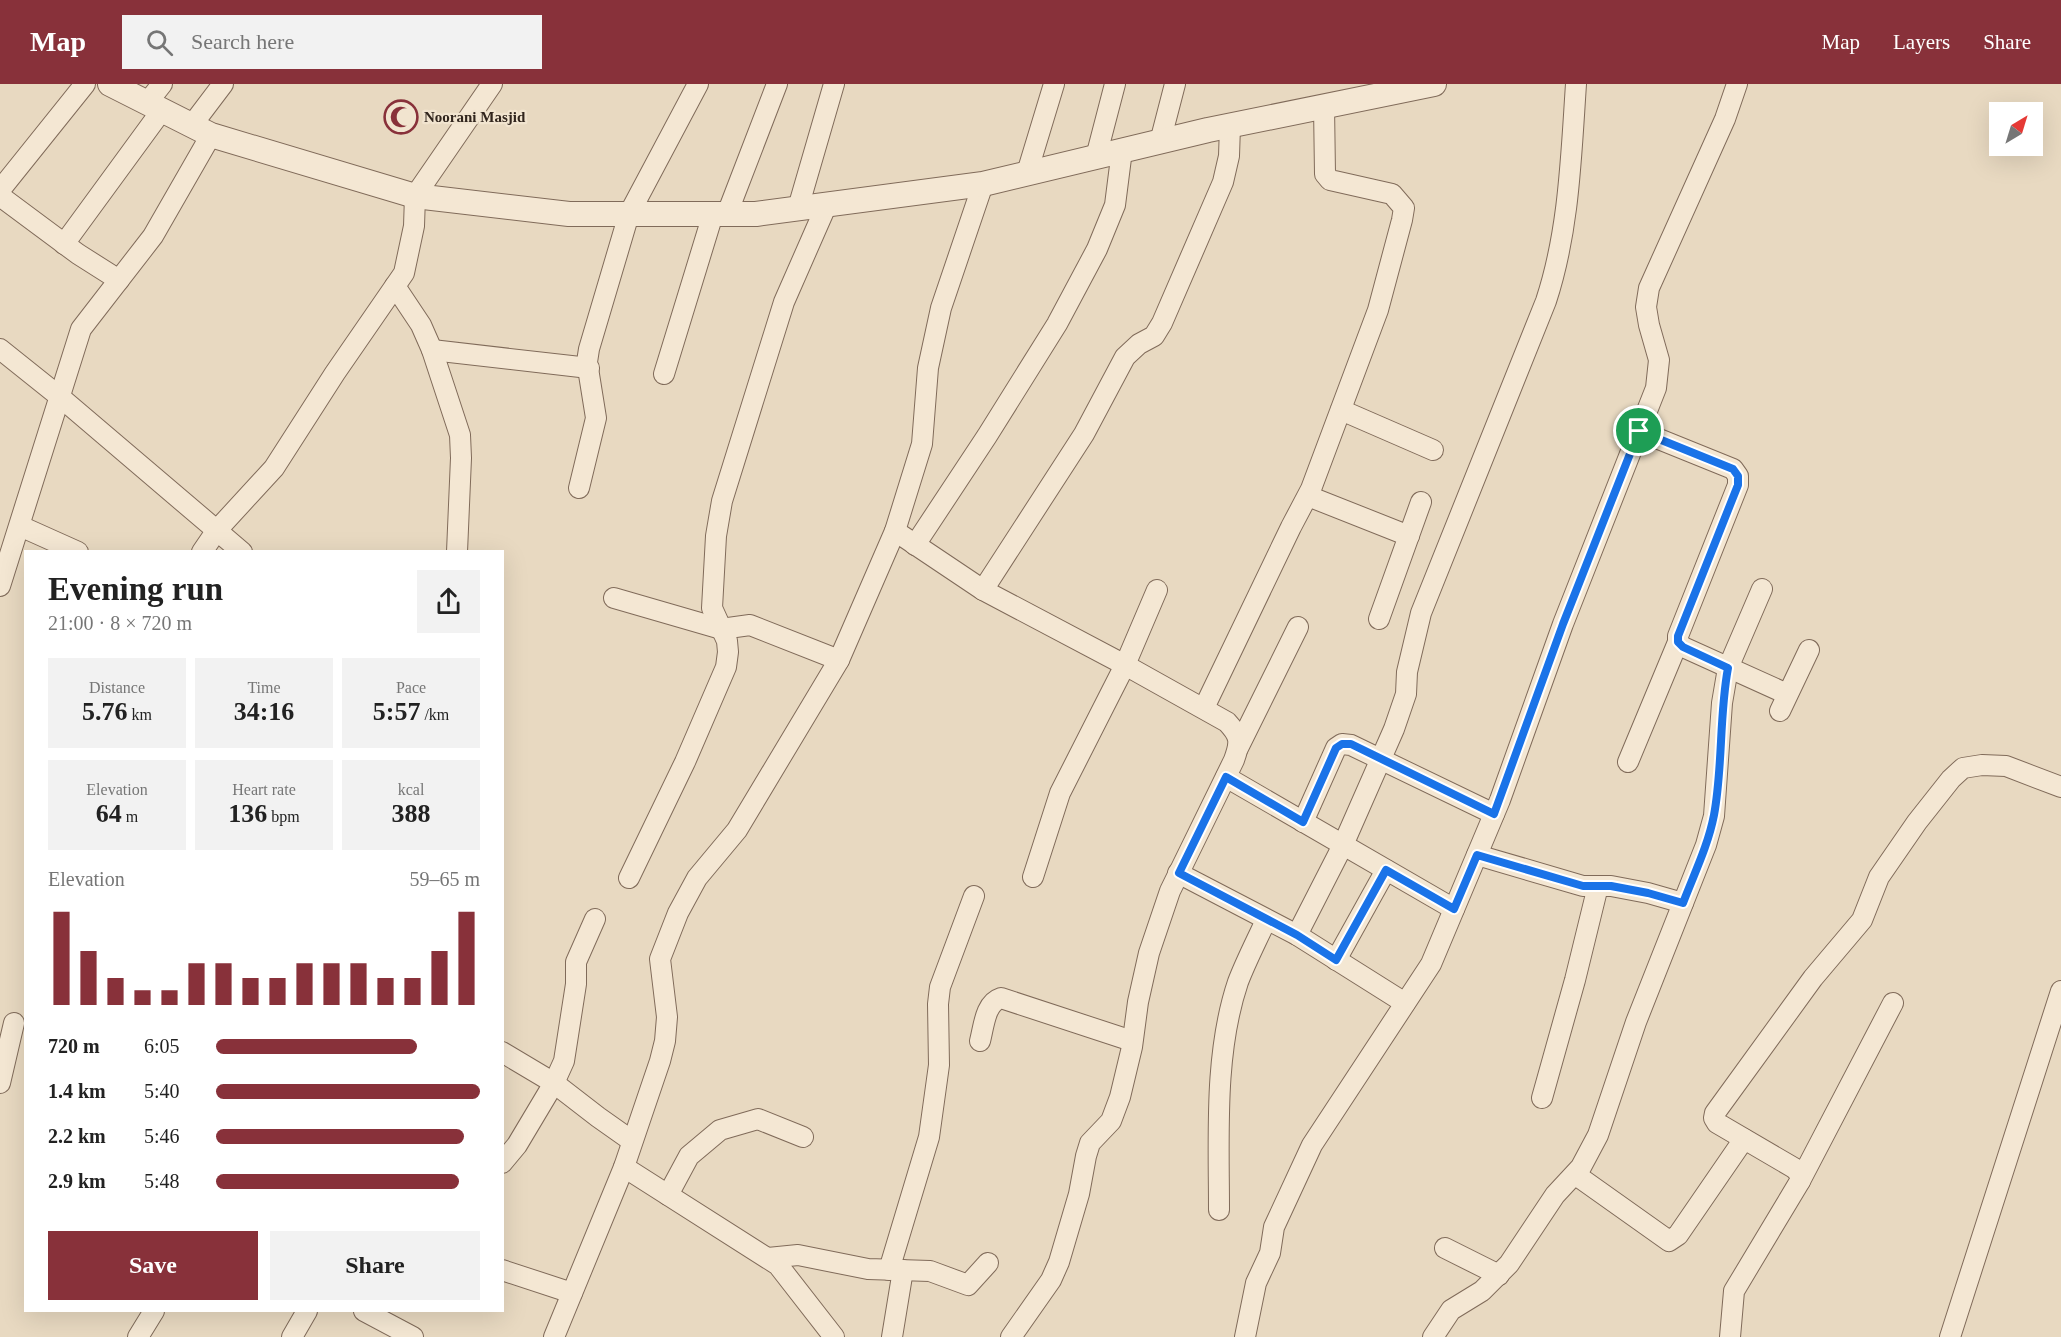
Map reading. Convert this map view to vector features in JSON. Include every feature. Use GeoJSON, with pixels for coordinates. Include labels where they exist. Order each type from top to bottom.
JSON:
{"type":"FeatureCollection","features":[{"type":"Feature","properties":{"kind":"street"},"geometry":{"type":"LineString","coordinates":[[0,190],[85,84]]}},
{"type":"Feature","properties":{"kind":"street"},"geometry":{"type":"LineString","coordinates":[[110,84],[157,99],[202,130],[414,196],[569,214],[756,214],[983,184],[1230,126],[1434,84]]}},
{"type":"Feature","properties":{"kind":"street"},"geometry":{"type":"LineString","coordinates":[[0,586],[81,329],[153,236],[223,84]]}},
{"type":"Feature","properties":{"kind":"street"},"geometry":{"type":"LineString","coordinates":[[203,550],[217,530],[274,468],[404,273],[414,226],[414,196],[492,84]]}},
{"type":"Feature","properties":{"kind":"street"},"geometry":{"type":"LineString","coordinates":[[579,488],[596,418],[589,368],[589,349],[629,214],[698,84]]}},
{"type":"Feature","properties":{"kind":"street"},"geometry":{"type":"LineString","coordinates":[[664,374],[720,214],[777,84]]}},
{"type":"Feature","properties":{"kind":"street"},"geometry":{"type":"LineString","coordinates":[[798,208],[834,84]]}},
{"type":"Feature","properties":{"kind":"street"},"geometry":{"type":"LineString","coordinates":[[1027,173],[1054,84]]}},
{"type":"Feature","properties":{"kind":"street"},"geometry":{"type":"LineString","coordinates":[[1096,157],[1115,84]]}},
{"type":"Feature","properties":{"kind":"street"},"geometry":{"type":"LineString","coordinates":[[1160,142],[1175,84]]}},
{"type":"Feature","properties":{"kind":"street"},"geometry":{"type":"LineString","coordinates":[[1297,935],[1343,845],[1394,729],[1406,694],[1407,672],[1421,613],[1546,302],[1555,274],[1567,208],[1576,84]]}},
{"type":"Feature","properties":{"kind":"street"},"geometry":{"type":"LineString","coordinates":[[1245,1337],[1256,1283],[1270,1253],[1274,1227],[1312,1145],[1431,964],[1494,814],[1563,624],[1656,388],[1659,360],[1646,307],[1649,288],[1725,119],[1737,84]]}},
{"type":"Feature","properties":{"kind":"street"},"geometry":{"type":"LineString","coordinates":[[64,244],[157,99]]}},
{"type":"Feature","properties":{"kind":"street"},"geometry":{"type":"LineString","coordinates":[[1203,708],[1308,496],[1378,310],[1402,220],[1404,208],[1392,194],[1330,180],[1324,174],[1324,106]]}},
{"type":"Feature","properties":{"kind":"street"},"geometry":{"type":"LineString","coordinates":[[983,590],[1084,434],[1125,357],[1139,344],[1154,336],[1162,323],[1222,182],[1229,156],[1230,126]]}},
{"type":"Feature","properties":{"kind":"street"},"geometry":{"type":"LineString","coordinates":[[915,545],[1057,324],[1097,249],[1115,205],[1122,150]]}},
{"type":"Feature","properties":{"kind":"street"},"geometry":{"type":"LineString","coordinates":[[554,1337],[624,1167],[660,1061],[667,1017],[660,959],[678,913],[697,878],[737,830],[839,660],[895,531],[922,444],[928,368],[942,308],[983,184]]}},
{"type":"Feature","properties":{"kind":"street"},"geometry":{"type":"LineString","coordinates":[[0,196],[64,244],[119,280]]}},
{"type":"Feature","properties":{"kind":"street"},"geometry":{"type":"LineString","coordinates":[[629,878],[685,762],[726,667],[727,641],[712,608],[716,536],[722,501],[784,302],[827,204]]}},
{"type":"Feature","properties":{"kind":"street"},"geometry":{"type":"LineString","coordinates":[[395,286],[421,325],[432,350],[460,435],[457,550]]}},
{"type":"Feature","properties":{"kind":"street"},"geometry":{"type":"LineString","coordinates":[[0,349],[240,550]]}},
{"type":"Feature","properties":{"kind":"street"},"geometry":{"type":"LineString","coordinates":[[432,350],[589,368]]}},
{"type":"Feature","properties":{"kind":"street"},"geometry":{"type":"LineString","coordinates":[[1341,410],[1433,450]]}},
{"type":"Feature","properties":{"kind":"street"},"geometry":{"type":"LineString","coordinates":[[1628,762],[1678,642],[1678,636],[1738,485],[1738,476],[1733,469],[1639,431]]}},
{"type":"Feature","properties":{"kind":"street"},"geometry":{"type":"LineString","coordinates":[[1308,496],[1409,536]]}},
{"type":"Feature","properties":{"kind":"street"},"geometry":{"type":"LineString","coordinates":[[1379,619],[1421,502]]}},
{"type":"Feature","properties":{"kind":"street"},"geometry":{"type":"LineString","coordinates":[[20,526],[74,550]]}},
{"type":"Feature","properties":{"kind":"street"},"geometry":{"type":"LineString","coordinates":[[895,531],[983,590],[1125,664],[1227,722],[1239,739],[1238,748]]}},
{"type":"Feature","properties":{"kind":"street"},"geometry":{"type":"LineString","coordinates":[[1433,1337],[1451,1310],[1482,1291],[1509,1264],[1555,1195],[1576,1175],[1598,1135],[1636,1022],[1706,845],[1714,816],[1722,703],[1728,668],[1762,589]]}},
{"type":"Feature","properties":{"kind":"street"},"geometry":{"type":"LineString","coordinates":[[1033,878],[1060,793],[1125,664],[1156,590]]}},
{"type":"Feature","properties":{"kind":"street"},"geometry":{"type":"LineString","coordinates":[[614,598],[721,629],[750,625],[839,660]]}},
{"type":"Feature","properties":{"kind":"street"},"geometry":{"type":"LineString","coordinates":[[1011,1337],[1051,1280],[1059,1262],[1079,1194],[1090,1143],[1111,1121],[1120,1097],[1149,953],[1170,891],[1298,627]]}},
{"type":"Feature","properties":{"kind":"street"},"geometry":{"type":"LineString","coordinates":[[1678,642],[1683,647],[1728,668],[1783,703],[1809,650]]}},
{"type":"Feature","properties":{"kind":"street"},"geometry":{"type":"LineString","coordinates":[[1303,822],[1336,748],[1342,744],[1351,744],[1494,814]]}},
{"type":"Feature","properties":{"kind":"street"},"geometry":{"type":"LineString","coordinates":[[1800,1181],[1800,1174],[1794,1168],[1717,1123],[1714,1118],[1715,1113],[1813,978],[1862,920],[1879,877],[1951,779],[1963,768],[1982,765],[2006,766],[2061,787]]}},
{"type":"Feature","properties":{"kind":"street"},"geometry":{"type":"LineString","coordinates":[[1226,777],[1454,909]]}},
{"type":"Feature","properties":{"kind":"street"},"geometry":{"type":"LineString","coordinates":[[1477,855],[1583,886],[1611,886],[1683,903]]}},
{"type":"Feature","properties":{"kind":"street"},"geometry":{"type":"LineString","coordinates":[[1336,960],[1386,870]]}},
{"type":"Feature","properties":{"kind":"street"},"geometry":{"type":"LineString","coordinates":[[1179,873],[1297,935],[1405,1003]]}},
{"type":"Feature","properties":{"kind":"street"},"geometry":{"type":"LineString","coordinates":[[1542,1098],[1598,886]]}},
{"type":"Feature","properties":{"kind":"street"},"geometry":{"type":"LineString","coordinates":[[892,1337],[896,1270],[929,1137],[939,1065],[940,987],[975,896]]}},
{"type":"Feature","properties":{"kind":"street"},"geometry":{"type":"LineString","coordinates":[[504,1160],[517,1145],[564,1062],[576,984],[576,962],[595,919]]}},
{"type":"Feature","properties":{"kind":"street"},"geometry":{"type":"LineString","coordinates":[[1219,1210],[1219,1126],[1225,1043],[1239,982],[1266,920]]}},
{"type":"Feature","properties":{"kind":"street"},"geometry":{"type":"LineString","coordinates":[[1950,1337],[2061,991]]}},
{"type":"Feature","properties":{"kind":"street"},"geometry":{"type":"LineString","coordinates":[[981,1041],[989,1007],[994,1000],[1001,998],[1132,1041]]}},
{"type":"Feature","properties":{"kind":"street"},"geometry":{"type":"LineString","coordinates":[[1731,1337],[1734,1291],[1800,1181],[1893,1003]]}},
{"type":"Feature","properties":{"kind":"street"},"geometry":{"type":"LineString","coordinates":[[0,1083],[13,1023]]}},
{"type":"Feature","properties":{"kind":"street"},"geometry":{"type":"LineString","coordinates":[[504,1054],[554,1083],[598,1118],[632,1141]]}},
{"type":"Feature","properties":{"kind":"street"},"geometry":{"type":"LineString","coordinates":[[668,1195],[689,1156],[720,1130],[758,1119],[803,1137]]}},
{"type":"Feature","properties":{"kind":"street"},"geometry":{"type":"LineString","coordinates":[[1576,1175],[1669,1241],[1678,1236],[1744,1139]]}},
{"type":"Feature","properties":{"kind":"street"},"geometry":{"type":"LineString","coordinates":[[624,1167],[778,1265],[834,1337]]}},
{"type":"Feature","properties":{"kind":"street"},"geometry":{"type":"LineString","coordinates":[[1445,1248],[1499,1275]]}},
{"type":"Feature","properties":{"kind":"street"},"geometry":{"type":"LineString","coordinates":[[768,1258],[798,1255],[868,1269],[930,1272],[969,1285],[988,1263]]}},
{"type":"Feature","properties":{"kind":"street"},"geometry":{"type":"LineString","coordinates":[[504,1271],[572,1293]]}},
{"type":"Feature","properties":{"kind":"street"},"geometry":{"type":"LineString","coordinates":[[138,1337],[153,1312]]}},
{"type":"Feature","properties":{"kind":"street"},"geometry":{"type":"LineString","coordinates":[[292,1337],[306,1312]]}},
{"type":"Feature","properties":{"kind":"street"},"geometry":{"type":"LineString","coordinates":[[366,1312],[413,1337]]}},
{"type":"Feature","properties":{"kind":"place","name":"Noorani Masjid"},"geometry":{"type":"Point","coordinates":[401,117]}},
{"type":"Feature","properties":{"kind":"route"},"geometry":{"type":"LineString","coordinates":[[1639,431],[1733,469],[1738,476],[1738,485],[1678,636],[1678,642],[1683,647],[1728,668],[1722,703],[1714,816],[1706,845],[1683,903],[1611,886],[1583,886],[1477,855],[1454,909],[1386,870],[1336,960],[1297,935],[1179,873],[1226,777],[1303,822],[1336,748],[1342,744],[1351,744],[1494,814],[1563,624],[1639,431]]}}]}
